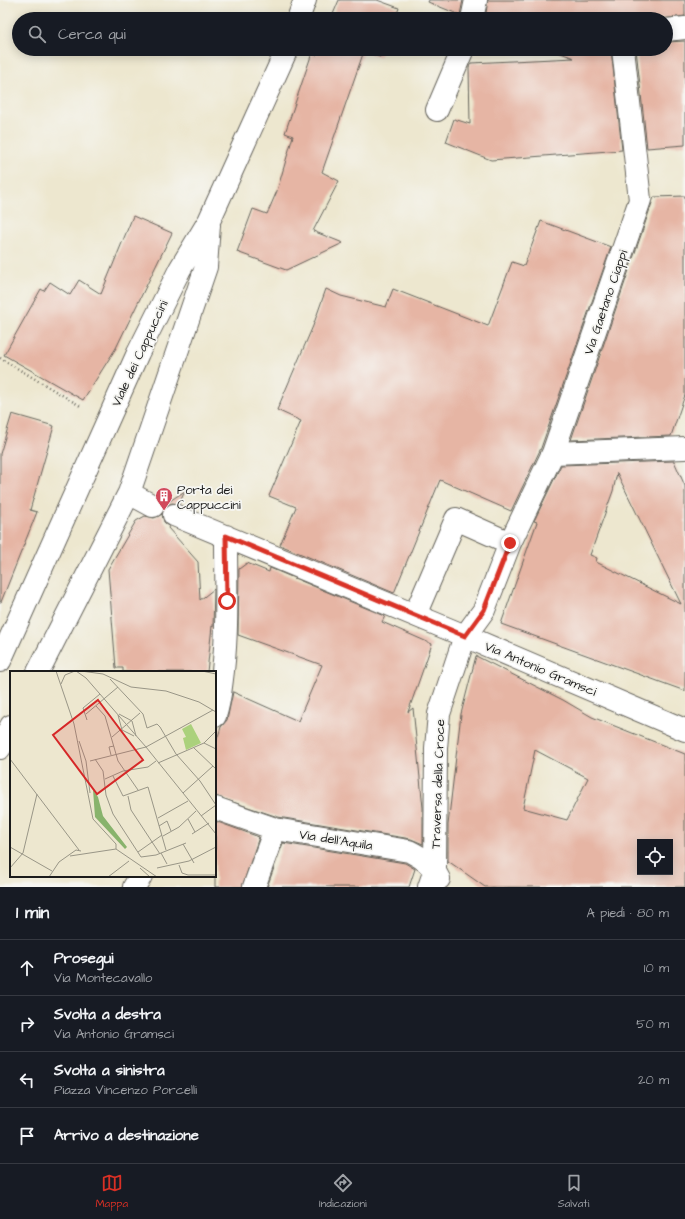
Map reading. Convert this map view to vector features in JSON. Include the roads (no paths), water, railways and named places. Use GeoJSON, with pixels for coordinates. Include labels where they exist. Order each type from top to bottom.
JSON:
{"type":"FeatureCollection","features":[{"type":"Feature","properties":{"kind":"street"},"geometry":{"type":"LineString","coordinates":[[301,12],[305,0]]}},
{"type":"Feature","properties":{"kind":"street"},"geometry":{"type":"LineString","coordinates":[[473,12],[476,0]]}},
{"type":"Feature","properties":{"kind":"street"},"geometry":{"type":"LineString","coordinates":[[673,29],[685,28]]}},
{"type":"Feature","properties":{"kind":"street","name":"Viale dei Cappuccini"},"geometry":{"type":"LineString","coordinates":[[0,661],[107,421],[180,269],[209,221],[284,56]]}},
{"type":"Feature","properties":{"kind":"street"},"geometry":{"type":"LineString","coordinates":[[437,110],[460,56]]}},
{"type":"Feature","properties":{"kind":"street","name":"Via Gaetano Ciappi"},"geometry":{"type":"LineString","coordinates":[[510,543],[554,453],[640,200],[624,56]]}},
{"type":"Feature","properties":{"kind":"street"},"geometry":{"type":"LineString","coordinates":[[39,671],[128,493],[206,267],[209,221]]}},
{"type":"Feature","properties":{"kind":"street"},"geometry":{"type":"LineString","coordinates":[[554,453],[685,448]]}},
{"type":"Feature","properties":{"kind":"street"},"geometry":{"type":"LineString","coordinates":[[128,493],[153,506]]}},
{"type":"Feature","properties":{"kind":"street","name":"Via Antonio Gramsci"},"geometry":{"type":"LineString","coordinates":[[174,515],[465,636],[685,730]]}},
{"type":"Feature","properties":{"kind":"street"},"geometry":{"type":"LineString","coordinates":[[415,615],[456,519],[510,543]]}},
{"type":"Feature","properties":{"kind":"street"},"geometry":{"type":"LineString","coordinates":[[216,713],[219,705],[225,647],[227,601],[226,536]]}},
{"type":"Feature","properties":{"kind":"street","name":"Traversa della Croce"},"geometry":{"type":"LineString","coordinates":[[435,881],[436,748],[439,714],[465,636],[484,610],[510,543]]}},
{"type":"Feature","properties":{"kind":"street"},"geometry":{"type":"LineString","coordinates":[[0,748],[10,728]]}},
{"type":"Feature","properties":{"kind":"street","name":"Via dell'Aquila"},"geometry":{"type":"LineString","coordinates":[[216,808],[275,829],[409,851],[423,858],[435,881]]}},
{"type":"Feature","properties":{"kind":"street"},"geometry":{"type":"LineString","coordinates":[[254,887],[275,829]]}},
{"type":"Feature","properties":{"kind":"street"},"geometry":{"type":"LineString","coordinates":[[134,887],[140,877]]}},
{"type":"Feature","properties":{"kind":"place","name":"Porta dei Cappuccini"},"geometry":{"type":"Point","coordinates":[164,511]}}]}
